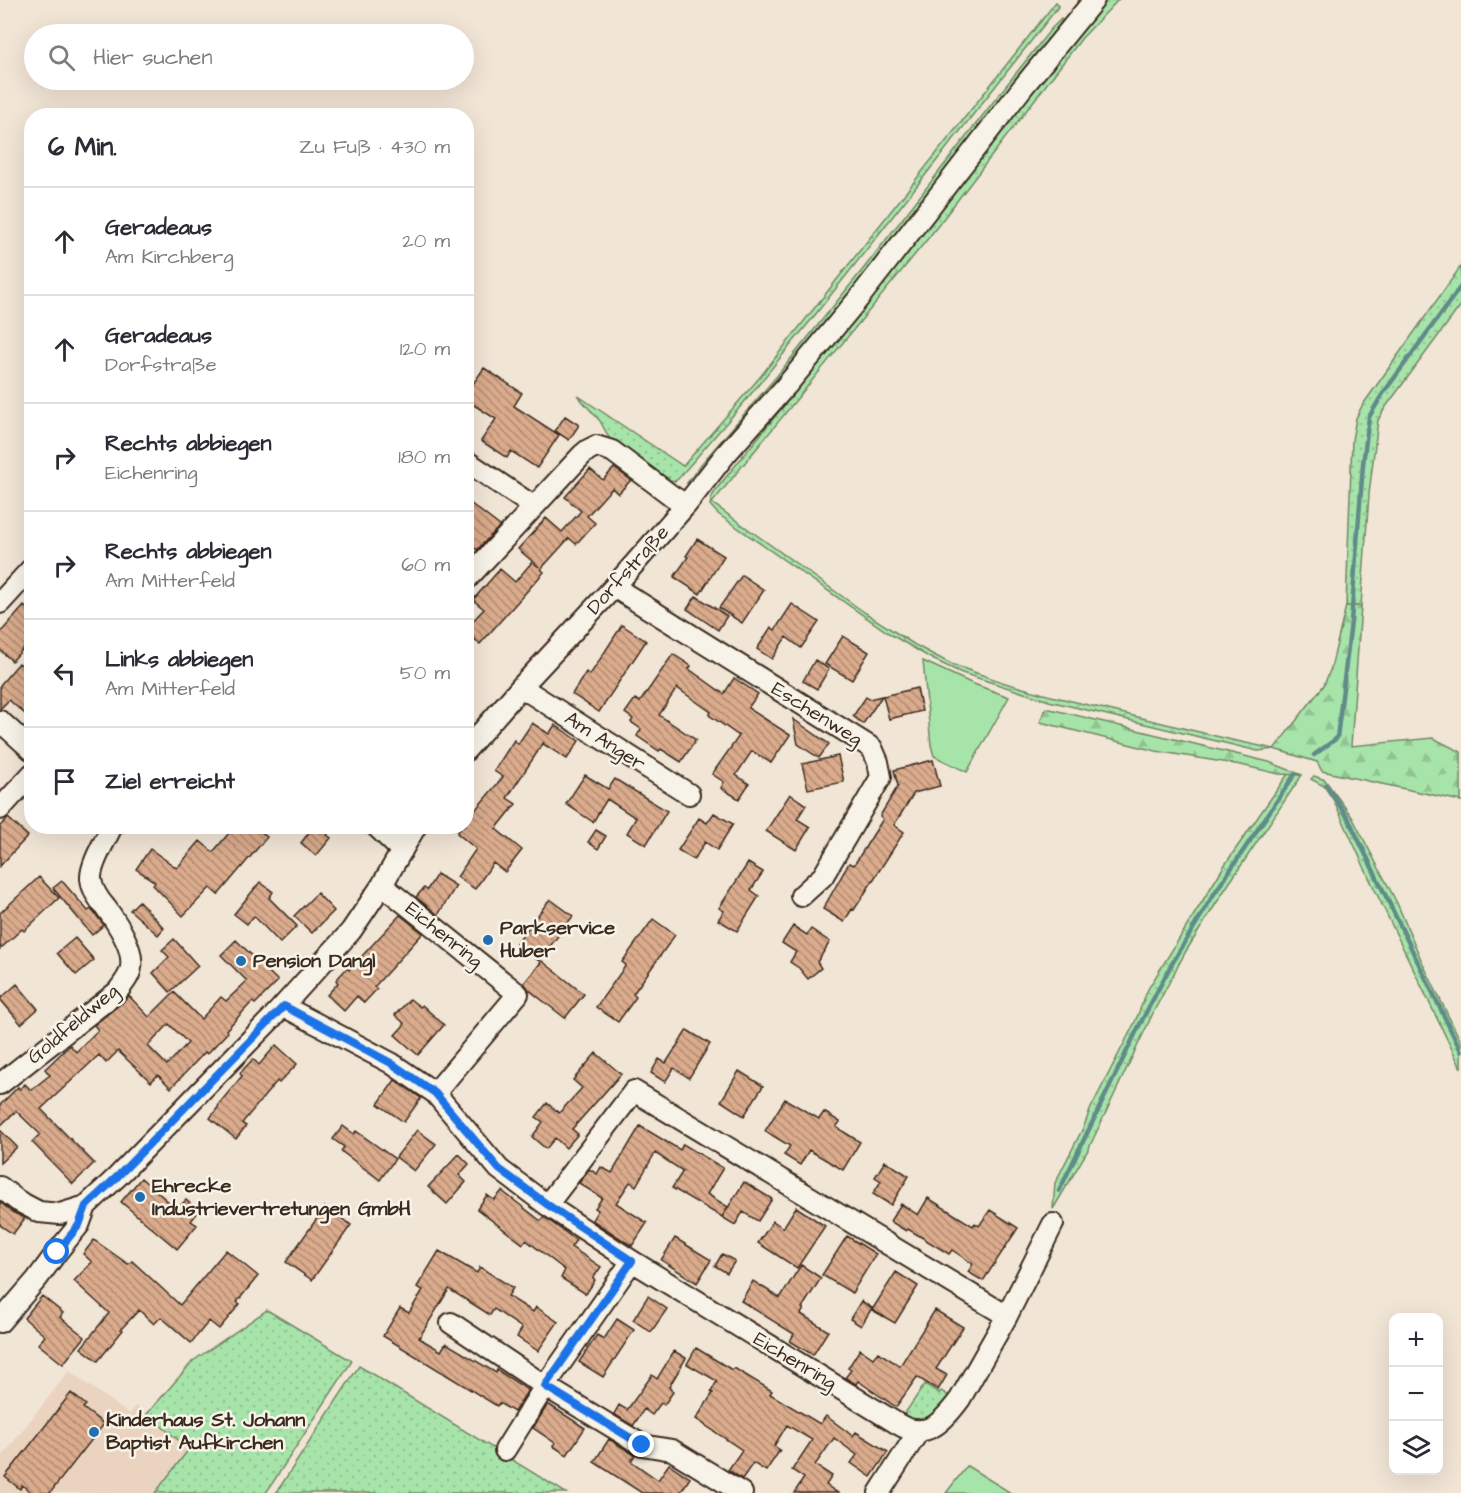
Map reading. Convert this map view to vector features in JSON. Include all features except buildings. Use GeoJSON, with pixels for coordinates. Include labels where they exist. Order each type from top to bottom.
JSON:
{"type":"FeatureCollection","features":[{"type":"Feature","properties":{"kind":"street","name":"Dorfstraße"},"geometry":{"type":"LineString","coordinates":[[474,741],[614,587],[786,386],[859,298],[1023,87],[1094,0]]}},
{"type":"Feature","properties":{"kind":"street"},"geometry":{"type":"LineString","coordinates":[[474,571],[582,455],[596,446],[612,451],[686,505]]}},
{"type":"Feature","properties":{"kind":"street"},"geometry":{"type":"LineString","coordinates":[[474,466],[533,506]]}},
{"type":"Feature","properties":{"kind":"street"},"geometry":{"type":"LineString","coordinates":[[0,603],[24,577]]}},
{"type":"Feature","properties":{"kind":"street","name":"Eschenweg"},"geometry":{"type":"LineString","coordinates":[[614,587],[872,748],[881,777],[823,876],[801,896]]}},
{"type":"Feature","properties":{"kind":"street","name":"Am Anger"},"geometry":{"type":"LineString","coordinates":[[521,687],[689,794]]}},
{"type":"Feature","properties":{"kind":"street"},"geometry":{"type":"LineString","coordinates":[[0,721],[24,743]]}},
{"type":"Feature","properties":{"kind":"street"},"geometry":{"type":"LineString","coordinates":[[0,809],[24,783]]}},
{"type":"Feature","properties":{"kind":"street","name":"Goldfeldweg"},"geometry":{"type":"LineString","coordinates":[[0,1084],[117,992],[127,978],[131,968],[131,953],[118,925],[97,897],[91,879],[93,866],[108,834]]}},
{"type":"Feature","properties":{"kind":"street"},"geometry":{"type":"LineString","coordinates":[[384,834],[402,851]]}},
{"type":"Feature","properties":{"kind":"street"},"geometry":{"type":"LineString","coordinates":[[0,1187],[18,1201],[39,1212],[60,1215],[86,1206],[284,1006],[351,931],[382,885],[412,834]]}},
{"type":"Feature","properties":{"kind":"street","name":"Eichenring"},"geometry":{"type":"LineString","coordinates":[[382,885],[518,994],[435,1093]]}},
{"type":"Feature","properties":{"kind":"street","name":"Eichenring"},"geometry":{"type":"LineString","coordinates":[[284,1006],[391,1063],[435,1093],[499,1169],[548,1205],[632,1261],[904,1428],[918,1432]]}},
{"type":"Feature","properties":{"kind":"street"},"geometry":{"type":"LineString","coordinates":[[548,1205],[634,1090],[1007,1316]]}},
{"type":"Feature","properties":{"kind":"street"},"geometry":{"type":"LineString","coordinates":[[0,1322],[79,1225],[86,1206]]}},
{"type":"Feature","properties":{"kind":"street"},"geometry":{"type":"LineString","coordinates":[[57,1252],[62,1233],[60,1215]]}},
{"type":"Feature","properties":{"kind":"street"},"geometry":{"type":"LineString","coordinates":[[879,1493],[918,1432],[941,1421],[960,1399],[1007,1316],[1053,1224]]}},
{"type":"Feature","properties":{"kind":"street"},"geometry":{"type":"LineString","coordinates":[[505,1450],[545,1386],[632,1261]]}},
{"type":"Feature","properties":{"kind":"street"},"geometry":{"type":"LineString","coordinates":[[451,1323],[545,1386],[642,1445],[672,1450],[742,1493]]}},
{"type":"Feature","properties":{"kind":"shaded area","name":"Kinderhaus St. Johann Baptist Aufkirchen"},"geometry":{"type":"Polygon","coordinates":[[[69,1371],[129,1414],[136,1406],[189,1449],[155,1493],[0,1493],[0,1459],[69,1371]]]}},
{"type":"Feature","properties":{"kind":"green space"},"geometry":{"type":"Polygon","coordinates":[[[1106,0],[1118,0],[1082,38],[930,236],[712,503],[864,612],[915,645],[951,664],[1047,695],[1274,749],[1258,751],[1049,701],[962,673],[932,659],[890,634],[718,514],[710,505],[712,496],[718,487],[858,314],[1033,88],[1106,0]]]}},
{"type":"Feature","properties":{"kind":"green space"},"geometry":{"type":"Polygon","coordinates":[[[1056,2],[1058,7],[811,320],[678,479],[670,480],[613,445],[600,421],[577,395],[683,466],[760,377],[1056,2]]]}},
{"type":"Feature","properties":{"kind":"green space"},"geometry":{"type":"Polygon","coordinates":[[[1061,19],[1054,34],[781,382],[724,441],[695,480],[687,483],[864,268],[1061,19]]]}},
{"type":"Feature","properties":{"kind":"green space"},"geometry":{"type":"Polygon","coordinates":[[[1461,266],[1461,305],[1378,420],[1369,494],[1361,606],[1346,606],[1352,440],[1356,418],[1362,406],[1461,266]]]}},
{"type":"Feature","properties":{"kind":"green space"},"geometry":{"type":"Polygon","coordinates":[[[1346,606],[1361,606],[1351,746],[1433,738],[1461,752],[1461,801],[1322,771],[1317,762],[1274,749],[1324,685],[1331,668],[1346,606]]]}},
{"type":"Feature","properties":{"kind":"green space"},"geometry":{"type":"Polygon","coordinates":[[[923,661],[1009,697],[967,772],[934,756],[923,661]]]}},
{"type":"Feature","properties":{"kind":"green space"},"geometry":{"type":"Polygon","coordinates":[[[1046,708],[1269,762],[1302,775],[1279,774],[1241,765],[1156,751],[1040,722],[1046,708]]]}},
{"type":"Feature","properties":{"kind":"green space"},"geometry":{"type":"Polygon","coordinates":[[[1288,774],[1302,775],[1186,951],[1155,1009],[1088,1150],[1053,1209],[1055,1183],[1135,1022],[1148,989],[1226,863],[1288,774]]]}},
{"type":"Feature","properties":{"kind":"green space"},"geometry":{"type":"Polygon","coordinates":[[[1314,776],[1325,780],[1352,817],[1397,903],[1423,964],[1461,1042],[1461,1068],[1334,801],[1324,786],[1311,779],[1314,776]]]}},
{"type":"Feature","properties":{"kind":"green space"},"geometry":{"type":"Polygon","coordinates":[[[267,1310],[352,1361],[266,1493],[155,1493],[189,1449],[147,1414],[193,1361],[267,1310]]]}},
{"type":"Feature","properties":{"kind":"green space"},"geometry":{"type":"Polygon","coordinates":[[[359,1366],[566,1493],[276,1493],[359,1366]]]}},
{"type":"Feature","properties":{"kind":"green space"},"geometry":{"type":"Polygon","coordinates":[[[925,1384],[951,1397],[924,1419],[910,1419],[903,1416],[925,1384]]]}},
{"type":"Feature","properties":{"kind":"green space"},"geometry":{"type":"Polygon","coordinates":[[[967,1466],[1011,1493],[946,1493],[967,1466]]]}},
{"type":"Feature","properties":{"kind":"waterway"},"geometry":{"type":"LineString","coordinates":[[1314,755],[1337,738],[1351,622],[1363,464],[1369,417],[1382,395],[1461,286]]}},
{"type":"Feature","properties":{"kind":"waterway"},"geometry":{"type":"LineString","coordinates":[[1059,1191],[1170,967],[1214,894],[1295,774]]}},
{"type":"Feature","properties":{"kind":"waterway"},"geometry":{"type":"LineString","coordinates":[[1326,785],[1348,818],[1461,1051]]}},
{"type":"Feature","properties":{"kind":"place","name":"Parkservice Huber"},"geometry":{"type":"Point","coordinates":[488,940]}},
{"type":"Feature","properties":{"kind":"place","name":"Pension Dangl"},"geometry":{"type":"Point","coordinates":[241,961]}},
{"type":"Feature","properties":{"kind":"place","name":"Ehrecke Industrievertretungen GmbH"},"geometry":{"type":"Point","coordinates":[140,1197]}},
{"type":"Feature","properties":{"kind":"place","name":"Kinderhaus St. Johann Baptist Aufkirchen"},"geometry":{"type":"Point","coordinates":[94,1432]}},
{"type":"Feature","properties":{"kind":"route"},"geometry":{"type":"LineString","coordinates":[[57,1252],[79,1225],[86,1206],[284,1006],[391,1063],[435,1093],[499,1169],[632,1261],[545,1386],[642,1445]]}}]}
